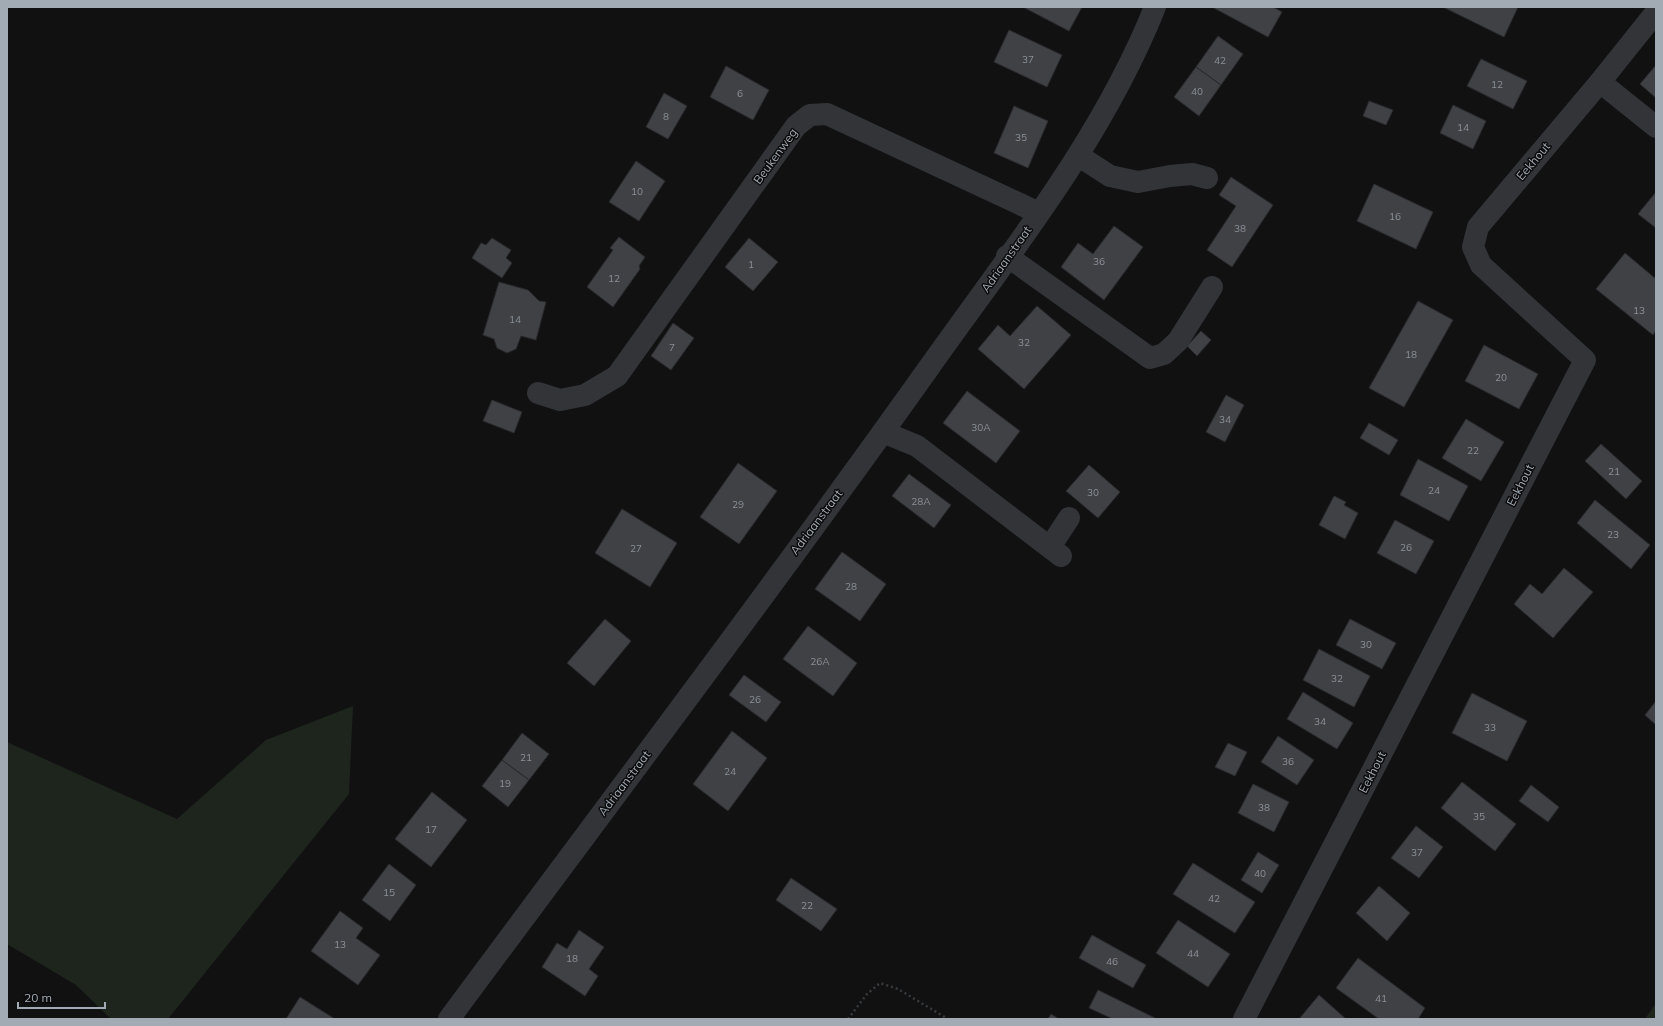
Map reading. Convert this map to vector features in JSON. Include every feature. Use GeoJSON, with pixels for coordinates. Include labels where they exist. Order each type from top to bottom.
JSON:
{"type":"FeatureCollection","features":[{"type":"Feature","properties":{"kind":"street","name":"Adriaanstraat"},"geometry":{"type":"LineString","coordinates":[[449,1019],[883,432],[1079,156],[1124,76],[1155,7]]}},
{"type":"Feature","properties":{"kind":"street","name":"Eekhout"},"geometry":{"type":"LineString","coordinates":[[1244,1019],[1585,360],[1481,265],[1473,247],[1478,226],[1600,82],[1656,12]]}},
{"type":"Feature","properties":{"kind":"street"},"geometry":{"type":"LineString","coordinates":[[1600,82],[1656,127]]}},
{"type":"Feature","properties":{"kind":"street","name":"Beukenweg"},"geometry":{"type":"LineString","coordinates":[[538,393],[560,400],[585,395],[617,376],[796,126],[810,115],[827,114],[1039,213]]}},
{"type":"Feature","properties":{"kind":"street"},"geometry":{"type":"LineString","coordinates":[[1079,156],[1110,176],[1138,182],[1170,176],[1192,174],[1208,178]]}},
{"type":"Feature","properties":{"kind":"street"},"geometry":{"type":"LineString","coordinates":[[1007,256],[1150,358],[1164,354],[1178,342],[1212,287]]}},
{"type":"Feature","properties":{"kind":"street"},"geometry":{"type":"LineString","coordinates":[[883,432],[917,446],[1055,551],[1069,518]]}},
{"type":"Feature","properties":{"kind":"path"},"geometry":{"type":"LineString","coordinates":[[848,1019],[867,994],[880,983],[898,989],[948,1019]]}},
{"type":"Feature","properties":{"kind":"shaded area"},"geometry":{"type":"Polygon","coordinates":[[[353,706],[349,794],[168,1019],[111,1019],[76,985],[7,944],[7,742],[177,819],[266,740],[353,706]]]}},
{"type":"Feature","properties":{"kind":"shaded area"},"geometry":{"type":"Polygon","coordinates":[[[1656,1003],[1656,1019],[1645,1019],[1656,1003]]]}},
{"type":"Feature","properties":{"kind":"building"},"geometry":{"type":"Polygon","coordinates":[[[1023,7],[1082,7],[1069,31],[1023,7]]]}},
{"type":"Feature","properties":{"kind":"building"},"geometry":{"type":"Polygon","coordinates":[[[1212,7],[1273,7],[1282,12],[1268,37],[1212,7]]]}},
{"type":"Feature","properties":{"kind":"building"},"geometry":{"type":"Polygon","coordinates":[[[1443,7],[1518,7],[1504,37],[1443,7]]]}},
{"type":"Feature","properties":{"kind":"building"},"geometry":{"type":"Polygon","coordinates":[[[1009,30],[1062,55],[1047,87],[994,62],[1009,30]]]}},
{"type":"Feature","properties":{"kind":"building"},"geometry":{"type":"Polygon","coordinates":[[[1218,36],[1243,54],[1221,85],[1196,67],[1218,36]]]}},
{"type":"Feature","properties":{"kind":"building"},"geometry":{"type":"Polygon","coordinates":[[[1481,59],[1527,81],[1513,109],[1467,86],[1481,59]]]}},
{"type":"Feature","properties":{"kind":"building"},"geometry":{"type":"Polygon","coordinates":[[[1656,65],[1656,98],[1640,84],[1656,65]]]}},
{"type":"Feature","properties":{"kind":"building"},"geometry":{"type":"Polygon","coordinates":[[[726,66],[769,90],[753,120],[710,97],[726,66]]]}},
{"type":"Feature","properties":{"kind":"building"},"geometry":{"type":"Polygon","coordinates":[[[1196,67],[1221,85],[1199,116],[1174,97],[1196,67]]]}},
{"type":"Feature","properties":{"kind":"building"},"geometry":{"type":"Polygon","coordinates":[[[664,93],[687,106],[668,139],[646,127],[664,93]]]}},
{"type":"Feature","properties":{"kind":"building"},"geometry":{"type":"Polygon","coordinates":[[[1369,101],[1393,110],[1386,125],[1363,116],[1369,101]]]}},
{"type":"Feature","properties":{"kind":"building"},"geometry":{"type":"Polygon","coordinates":[[[1453,105],[1486,121],[1473,149],[1440,133],[1453,105]]]}},
{"type":"Feature","properties":{"kind":"building"},"geometry":{"type":"Polygon","coordinates":[[[1014,106],[1048,121],[1028,168],[994,153],[1014,106]]]}},
{"type":"Feature","properties":{"kind":"building"},"geometry":{"type":"Polygon","coordinates":[[[636,161],[665,181],[639,221],[609,202],[636,161]]]}},
{"type":"Feature","properties":{"kind":"building"},"geometry":{"type":"Polygon","coordinates":[[[1231,177],[1273,205],[1232,267],[1207,250],[1236,206],[1219,195],[1231,177]]]}},
{"type":"Feature","properties":{"kind":"building"},"geometry":{"type":"Polygon","coordinates":[[[1374,184],[1433,212],[1416,249],[1357,221],[1374,184]]]}},
{"type":"Feature","properties":{"kind":"building"},"geometry":{"type":"Polygon","coordinates":[[[1656,192],[1656,228],[1638,214],[1656,192]]]}},
{"type":"Feature","properties":{"kind":"building"},"geometry":{"type":"Polygon","coordinates":[[[1114,226],[1143,247],[1104,300],[1061,267],[1078,243],[1093,254],[1114,226]]]}},
{"type":"Feature","properties":{"kind":"building"},"geometry":{"type":"Polygon","coordinates":[[[619,237],[645,257],[639,266],[640,269],[613,307],[587,287],[613,250],[610,248],[619,237]]]}},
{"type":"Feature","properties":{"kind":"building"},"geometry":{"type":"Polygon","coordinates":[[[492,238],[511,250],[506,258],[512,263],[502,278],[472,258],[481,243],[486,245],[492,238]]]}},
{"type":"Feature","properties":{"kind":"building"},"geometry":{"type":"Polygon","coordinates":[[[749,238],[778,262],[753,291],[725,267],[749,238]]]}},
{"type":"Feature","properties":{"kind":"building"},"geometry":{"type":"Polygon","coordinates":[[[1625,253],[1656,279],[1656,330],[1653,335],[1596,289],[1625,253]]]}},
{"type":"Feature","properties":{"kind":"building"},"geometry":{"type":"Polygon","coordinates":[[[499,282],[528,290],[539,301],[546,302],[536,340],[521,336],[516,349],[507,353],[497,348],[494,339],[483,335],[499,282]]]}},
{"type":"Feature","properties":{"kind":"building"},"geometry":{"type":"Polygon","coordinates":[[[1418,301],[1453,320],[1404,407],[1369,388],[1418,301]]]}},
{"type":"Feature","properties":{"kind":"building"},"geometry":{"type":"Polygon","coordinates":[[[1037,306],[1071,335],[1024,389],[978,349],[998,325],[1010,336],[1037,306]]]}},
{"type":"Feature","properties":{"kind":"building"},"geometry":{"type":"Polygon","coordinates":[[[673,323],[694,338],[671,370],[651,356],[673,323]]]}},
{"type":"Feature","properties":{"kind":"building"},"geometry":{"type":"Polygon","coordinates":[[[1201,331],[1211,340],[1197,356],[1187,346],[1201,331]]]}},
{"type":"Feature","properties":{"kind":"building"},"geometry":{"type":"Polygon","coordinates":[[[1484,345],[1538,374],[1519,409],[1465,381],[1484,345]]]}},
{"type":"Feature","properties":{"kind":"building"},"geometry":{"type":"Polygon","coordinates":[[[967,391],[1020,431],[996,463],[943,423],[967,391]]]}},
{"type":"Feature","properties":{"kind":"building"},"geometry":{"type":"Polygon","coordinates":[[[1226,395],[1244,405],[1225,442],[1206,432],[1226,395]]]}},
{"type":"Feature","properties":{"kind":"building"},"geometry":{"type":"Polygon","coordinates":[[[492,400],[522,412],[514,433],[483,421],[492,400]]]}},
{"type":"Feature","properties":{"kind":"building"},"geometry":{"type":"Polygon","coordinates":[[[1466,419],[1504,442],[1481,481],[1442,458],[1466,419]]]}},
{"type":"Feature","properties":{"kind":"building"},"geometry":{"type":"Polygon","coordinates":[[[1369,423],[1398,440],[1389,455],[1360,438],[1369,423]]]}},
{"type":"Feature","properties":{"kind":"building"},"geometry":{"type":"Polygon","coordinates":[[[1601,444],[1642,481],[1626,499],[1585,461],[1601,444]]]}},
{"type":"Feature","properties":{"kind":"building"},"geometry":{"type":"Polygon","coordinates":[[[1418,459],[1468,486],[1449,521],[1400,495],[1418,459]]]}},
{"type":"Feature","properties":{"kind":"building"},"geometry":{"type":"Polygon","coordinates":[[[738,463],[777,491],[739,544],[700,517],[738,463]]]}},
{"type":"Feature","properties":{"kind":"building"},"geometry":{"type":"Polygon","coordinates":[[[1089,465],[1120,492],[1098,518],[1066,491],[1089,465]]]}},
{"type":"Feature","properties":{"kind":"building"},"geometry":{"type":"Polygon","coordinates":[[[909,474],[951,505],[934,528],[892,496],[909,474]]]}},
{"type":"Feature","properties":{"kind":"building"},"geometry":{"type":"Polygon","coordinates":[[[1334,496],[1346,502],[1344,505],[1358,513],[1345,539],[1319,525],[1334,496]]]}},
{"type":"Feature","properties":{"kind":"building"},"geometry":{"type":"Polygon","coordinates":[[[1595,500],[1650,545],[1631,569],[1577,523],[1595,500]]]}},
{"type":"Feature","properties":{"kind":"building"},"geometry":{"type":"Polygon","coordinates":[[[622,509],[677,543],[650,587],[595,553],[622,509]]]}},
{"type":"Feature","properties":{"kind":"building"},"geometry":{"type":"Polygon","coordinates":[[[1395,520],[1434,541],[1416,574],[1377,553],[1395,520]]]}},
{"type":"Feature","properties":{"kind":"building"},"geometry":{"type":"Polygon","coordinates":[[[842,552],[886,584],[860,621],[815,589],[842,552]]]}},
{"type":"Feature","properties":{"kind":"building"},"geometry":{"type":"Polygon","coordinates":[[[1564,568],[1593,592],[1553,638],[1514,604],[1530,584],[1542,594],[1564,568]]]}},
{"type":"Feature","properties":{"kind":"building"},"geometry":{"type":"Polygon","coordinates":[[[605,619],[631,641],[594,686],[567,663],[605,619]]]}},
{"type":"Feature","properties":{"kind":"building"},"geometry":{"type":"Polygon","coordinates":[[[1350,619],[1396,643],[1382,669],[1336,645],[1350,619]]]}},
{"type":"Feature","properties":{"kind":"building"},"geometry":{"type":"Polygon","coordinates":[[[808,626],[857,663],[833,696],[783,659],[808,626]]]}},
{"type":"Feature","properties":{"kind":"building"},"geometry":{"type":"Polygon","coordinates":[[[1319,649],[1370,676],[1354,707],[1303,680],[1319,649]]]}},
{"type":"Feature","properties":{"kind":"building"},"geometry":{"type":"Polygon","coordinates":[[[744,675],[781,702],[766,722],[729,695],[744,675]]]}},
{"type":"Feature","properties":{"kind":"building"},"geometry":{"type":"Polygon","coordinates":[[[1303,692],[1353,723],[1337,749],[1287,719],[1303,692]]]}},
{"type":"Feature","properties":{"kind":"building"},"geometry":{"type":"Polygon","coordinates":[[[1472,693],[1527,721],[1507,761],[1452,733],[1472,693]]]}},
{"type":"Feature","properties":{"kind":"building"},"geometry":{"type":"Polygon","coordinates":[[[1656,701],[1656,725],[1645,715],[1656,701]]]}},
{"type":"Feature","properties":{"kind":"building"},"geometry":{"type":"Polygon","coordinates":[[[732,731],[767,758],[728,811],[693,784],[732,731]]]}},
{"type":"Feature","properties":{"kind":"building"},"geometry":{"type":"Polygon","coordinates":[[[522,733],[549,754],[529,780],[502,760],[522,733]]]}},
{"type":"Feature","properties":{"kind":"building"},"geometry":{"type":"Polygon","coordinates":[[[1278,736],[1314,760],[1297,785],[1261,762],[1278,736]]]}},
{"type":"Feature","properties":{"kind":"building"},"geometry":{"type":"Polygon","coordinates":[[[1228,743],[1247,752],[1235,776],[1215,767],[1228,743]]]}},
{"type":"Feature","properties":{"kind":"building"},"geometry":{"type":"Polygon","coordinates":[[[502,760],[529,780],[508,807],[482,786],[502,760]]]}},
{"type":"Feature","properties":{"kind":"building"},"geometry":{"type":"Polygon","coordinates":[[[1462,782],[1516,824],[1495,851],[1441,808],[1462,782]]]}},
{"type":"Feature","properties":{"kind":"building"},"geometry":{"type":"Polygon","coordinates":[[[1253,784],[1289,802],[1274,832],[1238,813],[1253,784]]]}},
{"type":"Feature","properties":{"kind":"building"},"geometry":{"type":"Polygon","coordinates":[[[1531,785],[1559,807],[1548,822],[1519,801],[1531,785]]]}},
{"type":"Feature","properties":{"kind":"building"},"geometry":{"type":"Polygon","coordinates":[[[432,792],[467,820],[431,867],[395,839],[432,792]]]}},
{"type":"Feature","properties":{"kind":"building"},"geometry":{"type":"Polygon","coordinates":[[[1416,826],[1443,847],[1419,878],[1391,858],[1416,826]]]}},
{"type":"Feature","properties":{"kind":"building"},"geometry":{"type":"Polygon","coordinates":[[[1258,852],[1279,865],[1262,893],[1241,880],[1258,852]]]}},
{"type":"Feature","properties":{"kind":"building"},"geometry":{"type":"Polygon","coordinates":[[[1193,863],[1255,902],[1235,933],[1173,894],[1193,863]]]}},
{"type":"Feature","properties":{"kind":"building"},"geometry":{"type":"Polygon","coordinates":[[[389,864],[416,885],[390,921],[362,900],[389,864]]]}},
{"type":"Feature","properties":{"kind":"building"},"geometry":{"type":"Polygon","coordinates":[[[791,878],[837,909],[821,931],[776,900],[791,878]]]}},
{"type":"Feature","properties":{"kind":"building"},"geometry":{"type":"Polygon","coordinates":[[[1379,886],[1410,913],[1387,941],[1356,913],[1379,886]]]}},
{"type":"Feature","properties":{"kind":"building"},"geometry":{"type":"Polygon","coordinates":[[[340,911],[363,928],[356,938],[380,955],[358,985],[311,951],[340,911]]]}},
{"type":"Feature","properties":{"kind":"building"},"geometry":{"type":"Polygon","coordinates":[[[1178,920],[1230,954],[1208,987],[1156,953],[1178,920]]]}},
{"type":"Feature","properties":{"kind":"building"},"geometry":{"type":"Polygon","coordinates":[[[579,930],[604,947],[589,969],[598,976],[585,996],[542,967],[557,943],[567,949],[579,930]]]}},
{"type":"Feature","properties":{"kind":"building"},"geometry":{"type":"Polygon","coordinates":[[[1092,935],[1146,965],[1133,988],[1079,958],[1092,935]]]}},
{"type":"Feature","properties":{"kind":"building"},"geometry":{"type":"Polygon","coordinates":[[[1358,958],[1425,1008],[1418,1019],[1379,1019],[1336,988],[1358,958]]]}},
{"type":"Feature","properties":{"kind":"building"},"geometry":{"type":"Polygon","coordinates":[[[1098,990],[1157,1019],[1113,1019],[1089,1008],[1098,990]]]}},
{"type":"Feature","properties":{"kind":"building"},"geometry":{"type":"Polygon","coordinates":[[[1319,995],[1346,1019],[1299,1019],[1319,995]]]}},
{"type":"Feature","properties":{"kind":"building"},"geometry":{"type":"Polygon","coordinates":[[[300,997],[335,1019],[286,1019],[300,997]]]}},
{"type":"Feature","properties":{"kind":"building"},"geometry":{"type":"Polygon","coordinates":[[[1051,1014],[1059,1019],[1048,1019],[1051,1014]]]}}]}
